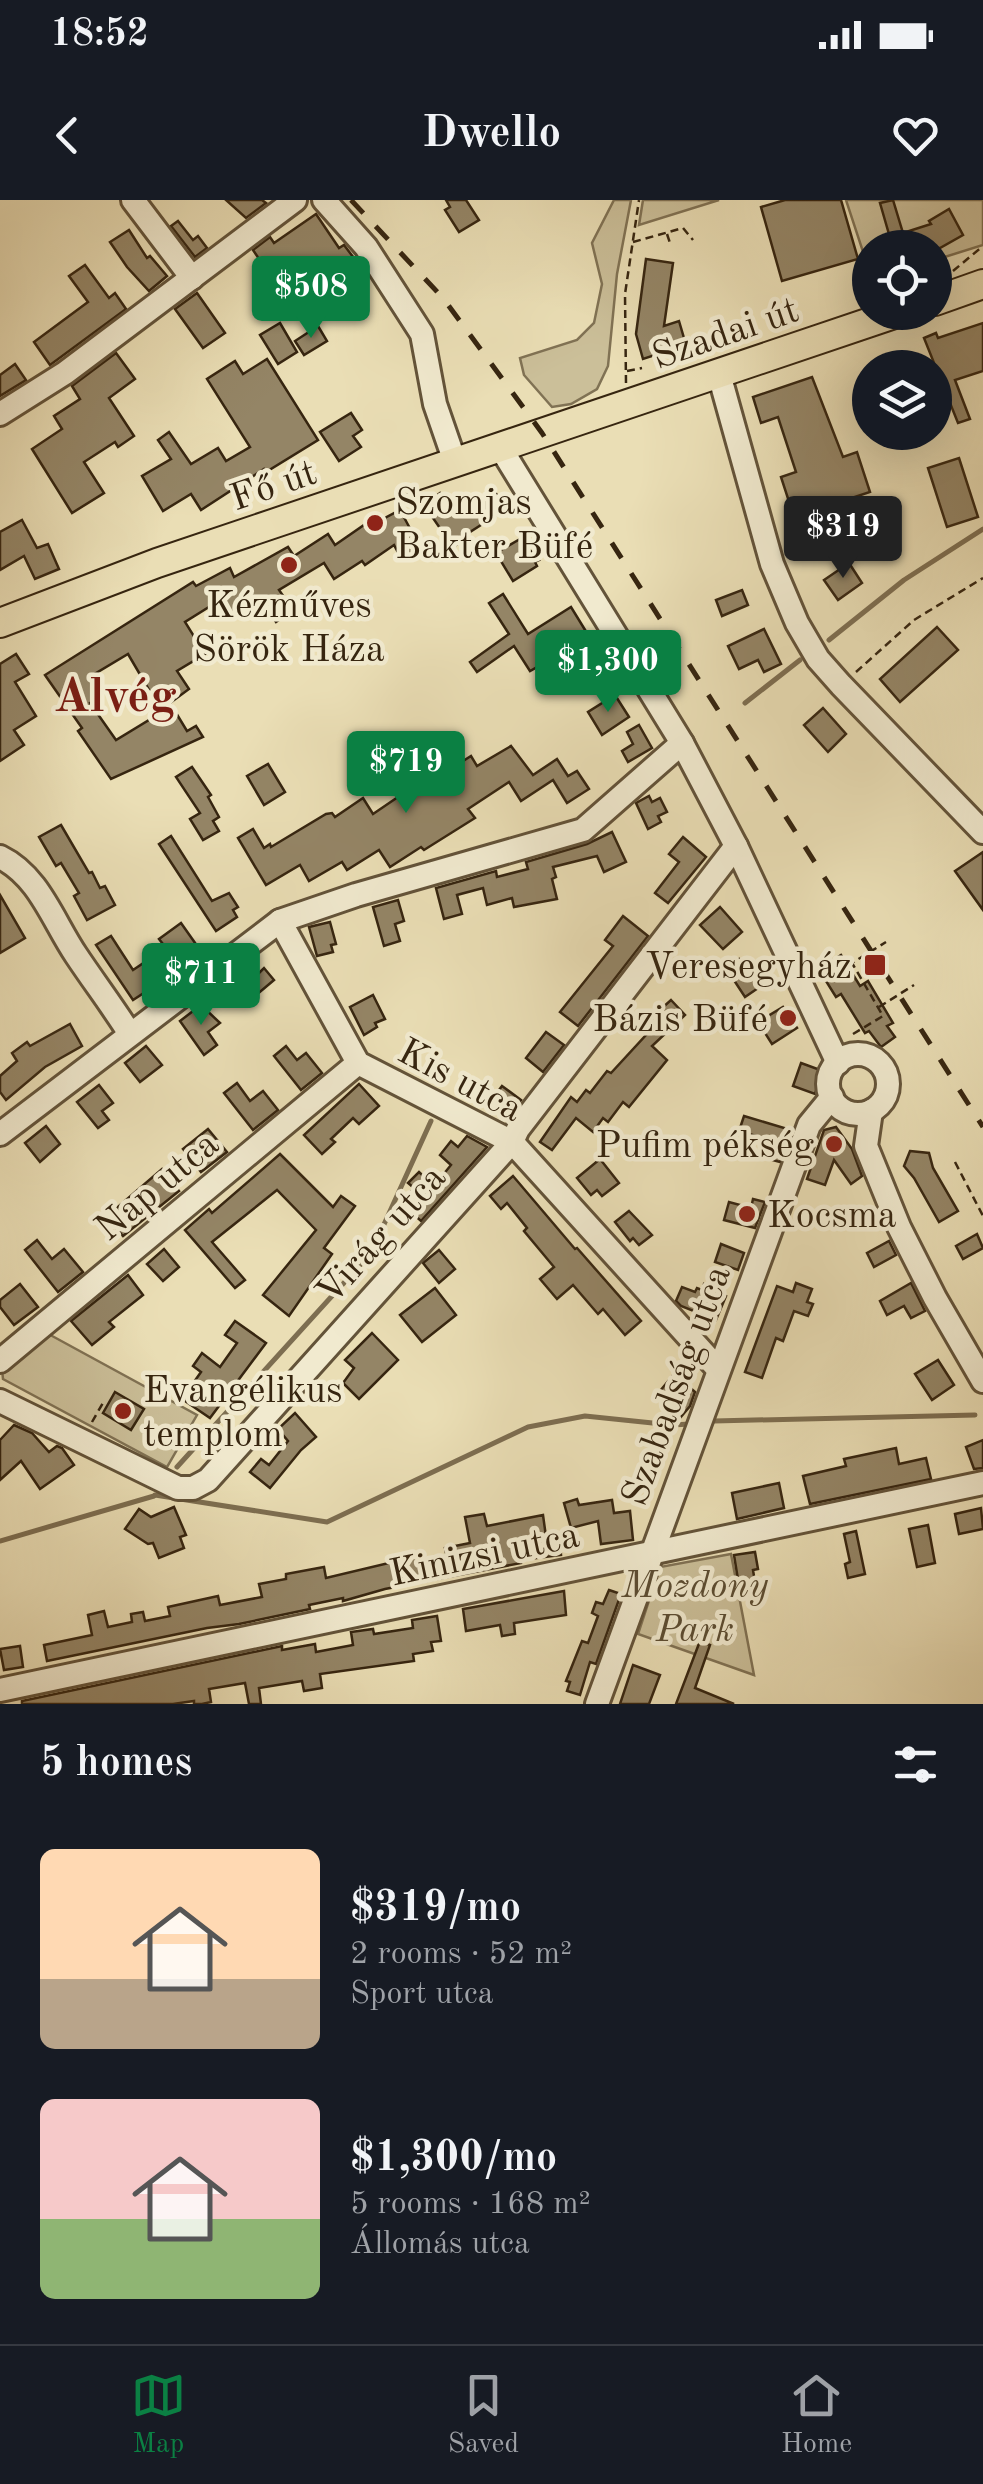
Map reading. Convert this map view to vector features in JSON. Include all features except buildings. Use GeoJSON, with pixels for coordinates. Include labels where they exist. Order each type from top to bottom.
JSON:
{"type":"FeatureCollection","features":[{"type":"Feature","properties":{"kind":"main road"},"geometry":{"type":"LineString","coordinates":[[952,287],[983,284]]}},
{"type":"Feature","properties":{"kind":"main road","name":"Szadai út"},"geometry":{"type":"LineString","coordinates":[[573,422],[852,328]]}},
{"type":"Feature","properties":{"kind":"main road","name":"Fő út"},"geometry":{"type":"LineString","coordinates":[[0,622],[157,564],[573,422]]}},
{"type":"Feature","properties":{"kind":"street"},"geometry":{"type":"LineString","coordinates":[[133,200],[192,278]]}},
{"type":"Feature","properties":{"kind":"street"},"geometry":{"type":"LineString","coordinates":[[0,414],[65,373],[295,200]]}},
{"type":"Feature","properties":{"kind":"street"},"geometry":{"type":"LineString","coordinates":[[324,200],[366,247],[422,334],[435,404],[455,462]]}},
{"type":"Feature","properties":{"kind":"street"},"geometry":{"type":"LineString","coordinates":[[719,374],[772,564],[797,623],[840,686],[983,832]]}},
{"type":"Feature","properties":{"kind":"street"},"geometry":{"type":"LineString","coordinates":[[500,447],[682,744],[736,846],[838,1062]]}},
{"type":"Feature","properties":{"kind":"street"},"geometry":{"type":"LineString","coordinates":[[0,1134],[280,921],[356,894],[583,830],[682,744]]}},
{"type":"Feature","properties":{"kind":"street","name":"Virág utca"},"geometry":{"type":"LineString","coordinates":[[0,1401],[178,1488],[192,1488],[208,1480],[512,1142],[518,1129],[736,846]]}},
{"type":"Feature","properties":{"kind":"street"},"geometry":{"type":"LineString","coordinates":[[0,858],[19,866],[38,891],[130,1034]]}},
{"type":"Feature","properties":{"kind":"street","name":"Kis utca"},"geometry":{"type":"LineString","coordinates":[[280,921],[358,1063],[512,1142],[718,1369]]}},
{"type":"Feature","properties":{"kind":"street"},"geometry":{"type":"LineString","coordinates":[[866,1055],[883,1067],[887,1076],[886,1096],[871,1111],[853,1114],[832,1097],[829,1079],[838,1062],[866,1055]]}},
{"type":"Feature","properties":{"kind":"street","name":"Nap utca"},"geometry":{"type":"LineString","coordinates":[[0,1360],[358,1063]]}},
{"type":"Feature","properties":{"kind":"street","name":"Szabadság utca"},"geometry":{"type":"LineString","coordinates":[[597,1704],[810,1126],[832,1097]]}},
{"type":"Feature","properties":{"kind":"street"},"geometry":{"type":"LineString","coordinates":[[871,1111],[866,1146],[915,1259],[983,1381]]}},
{"type":"Feature","properties":{"kind":"street","name":"Kinizsi utca"},"geometry":{"type":"LineString","coordinates":[[0,1690],[983,1483]]}},
{"type":"Feature","properties":{"kind":"path"},"geometry":{"type":"LineString","coordinates":[[628,404],[625,294],[638,200]]}},
{"type":"Feature","properties":{"kind":"path"},"geometry":{"type":"LineString","coordinates":[[631,243],[684,228],[693,240]]}},
{"type":"Feature","properties":{"kind":"path"},"geometry":{"type":"LineString","coordinates":[[667,233],[671,246]]}},
{"type":"Feature","properties":{"kind":"path"},"geometry":{"type":"LineString","coordinates":[[952,277],[983,246]]}},
{"type":"Feature","properties":{"kind":"path"},"geometry":{"type":"LineString","coordinates":[[788,297],[798,333]]}},
{"type":"Feature","properties":{"kind":"path"},"geometry":{"type":"LineString","coordinates":[[625,371],[642,368]]}},
{"type":"Feature","properties":{"kind":"path"},"geometry":{"type":"LineString","coordinates":[[840,686],[914,620],[983,578]]}},
{"type":"Feature","properties":{"kind":"path"},"geometry":{"type":"LineString","coordinates":[[852,1034],[883,1016],[852,963],[886,942]]}},
{"type":"Feature","properties":{"kind":"path"},"geometry":{"type":"LineString","coordinates":[[878,1008],[914,985]]}},
{"type":"Feature","properties":{"kind":"path"},"geometry":{"type":"LineString","coordinates":[[956,1162],[983,1216]]}},
{"type":"Feature","properties":{"kind":"path"},"geometry":{"type":"LineString","coordinates":[[82,1440],[104,1401]]}},
{"type":"Feature","properties":{"kind":"green space"},"geometry":{"type":"Polygon","coordinates":[[[614,200],[631,200],[617,274],[608,366],[597,389],[571,404],[552,407],[524,375],[520,358],[577,340],[594,323],[602,284],[592,243],[614,200]]]}},
{"type":"Feature","properties":{"kind":"green space"},"geometry":{"type":"Polygon","coordinates":[[[643,200],[719,200],[639,225],[643,200]]]}},
{"type":"Feature","properties":{"kind":"green space"},"geometry":{"type":"Polygon","coordinates":[[[846,200],[983,200],[983,245],[952,255],[952,230],[856,230],[846,200]]]}},
{"type":"Feature","properties":{"kind":"green space"},"geometry":{"type":"Polygon","coordinates":[[[43,1331],[197,1415],[167,1467],[3,1379],[2,1369],[43,1331]]]}},
{"type":"Feature","properties":{"kind":"green space","name":"Mozdony Park"},"geometry":{"type":"Polygon","coordinates":[[[731,1554],[754,1675],[638,1634],[660,1567],[731,1554]]]}},
{"type":"Feature","properties":{"kind":"waterway"},"geometry":{"type":"LineString","coordinates":[[829,640],[904,580],[983,529]]}},
{"type":"Feature","properties":{"kind":"waterway"},"geometry":{"type":"LineString","coordinates":[[745,703],[800,660]]}},
{"type":"Feature","properties":{"kind":"waterway"},"geometry":{"type":"LineString","coordinates":[[177,1467],[371,1253],[431,1121]]}},
{"type":"Feature","properties":{"kind":"waterway"},"geometry":{"type":"LineString","coordinates":[[714,1421],[975,1415]]}},
{"type":"Feature","properties":{"kind":"waterway"},"geometry":{"type":"LineString","coordinates":[[155,1495],[327,1522],[528,1427],[585,1416],[690,1424]]}},
{"type":"Feature","properties":{"kind":"waterway"},"geometry":{"type":"LineString","coordinates":[[0,1541],[154,1496]]}},
{"type":"Feature","properties":{"kind":"railway"},"geometry":{"type":"LineString","coordinates":[[351,200],[443,298],[542,433],[983,1127]]}},
{"type":"Feature","properties":{"kind":"place","name":"Szomjas Bakter Büfé"},"geometry":{"type":"Point","coordinates":[375,523]}},
{"type":"Feature","properties":{"kind":"place","name":"Kézműves Sörök Háza"},"geometry":{"type":"Point","coordinates":[289,565]}},
{"type":"Feature","properties":{"kind":"place","name":"Veresegyház"},"geometry":{"type":"Point","coordinates":[875,965]}},
{"type":"Feature","properties":{"kind":"place","name":"Bázis Büfé"},"geometry":{"type":"Point","coordinates":[788,1018]}},
{"type":"Feature","properties":{"kind":"place","name":"Pufim pékség"},"geometry":{"type":"Point","coordinates":[834,1144]}},
{"type":"Feature","properties":{"kind":"place","name":"Kocsma"},"geometry":{"type":"Point","coordinates":[747,1214]}},
{"type":"Feature","properties":{"kind":"place","name":"Evangélikus templom"},"geometry":{"type":"Point","coordinates":[123,1411]}},
{"type":"Feature","properties":{"kind":"district","name":"Alvég"},"geometry":{"type":"Point","coordinates":[115,694]}}]}
